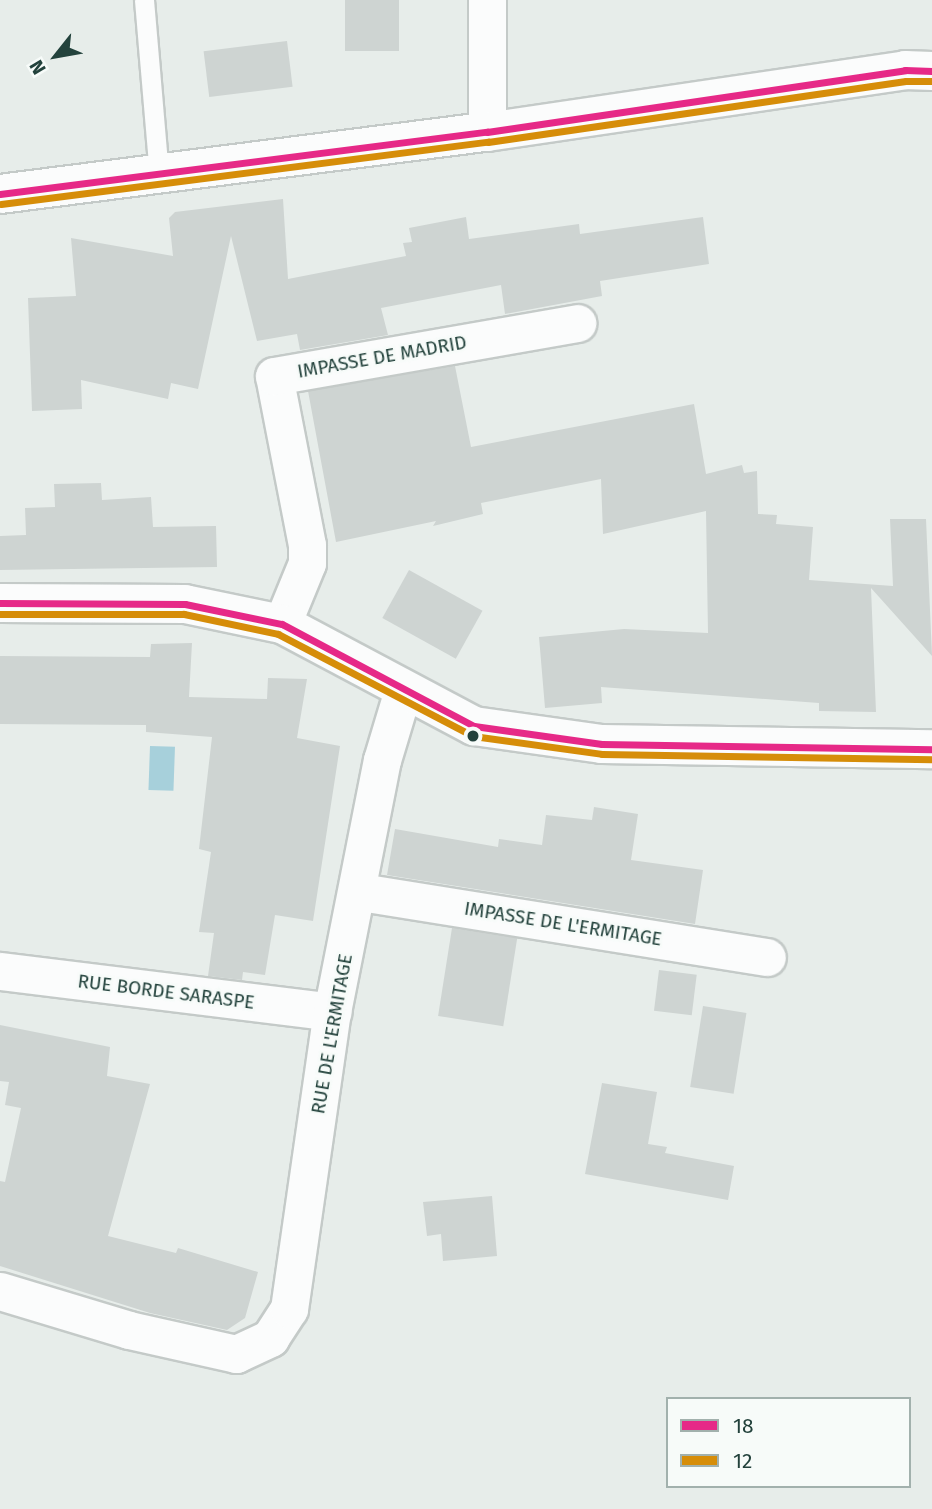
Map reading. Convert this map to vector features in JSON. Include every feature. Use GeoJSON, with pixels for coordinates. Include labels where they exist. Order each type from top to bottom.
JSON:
{"type":"FeatureCollection","features":[{"type":"Feature","properties":{"kind":"main road"},"geometry":{"type":"LineString","coordinates":[[0,194],[487,132],[905,70],[932,71]]}},
{"type":"Feature","properties":{"kind":"main road"},"geometry":{"type":"LineString","coordinates":[[0,603],[185,604],[282,624],[474,726],[602,744],[932,749]]}},
{"type":"Feature","properties":{"kind":"street"},"geometry":{"type":"LineString","coordinates":[[487,0],[487,132]]}},
{"type":"Feature","properties":{"kind":"street","name":"IMPASSE DE MADRID"},"geometry":{"type":"LineString","coordinates":[[282,624],[307,563],[307,545],[274,376],[577,323]]}},
{"type":"Feature","properties":{"kind":"street","name":"RUE DE L'ERMITAGE"},"geometry":{"type":"LineString","coordinates":[[0,1291],[129,1331],[236,1354],[270,1338],[289,1309],[332,1012],[359,892],[382,760],[403,690]]}},
{"type":"Feature","properties":{"kind":"street","name":"IMPASSE DE L'ERMITAGE"},"geometry":{"type":"LineString","coordinates":[[359,892],[767,957]]}},
{"type":"Feature","properties":{"kind":"street","name":"RUE BORDE SARASPE"},"geometry":{"type":"LineString","coordinates":[[0,971],[332,1012]]}},
{"type":"Feature","properties":{"kind":"lane"},"geometry":{"type":"LineString","coordinates":[[144,0],[159,174]]}},
{"type":"Feature","properties":{"kind":"water"},"geometry":{"type":"Polygon","coordinates":[[[150,746],[175,747],[173,791],[148,790],[150,746]]]}},
{"type":"Feature","properties":{"kind":"building"},"geometry":{"type":"Polygon","coordinates":[[[345,0],[399,0],[399,51],[345,51],[345,0]]]}},
{"type":"Feature","properties":{"kind":"building"},"geometry":{"type":"Polygon","coordinates":[[[287,41],[293,87],[209,97],[204,51],[287,41]]]}},
{"type":"Feature","properties":{"kind":"building"},"geometry":{"type":"Polygon","coordinates":[[[283,199],[288,279],[406,256],[403,243],[412,242],[409,228],[466,217],[469,239],[579,224],[580,234],[703,217],[709,264],[600,281],[602,296],[505,314],[501,285],[381,308],[388,335],[300,350],[297,334],[257,341],[231,236],[198,389],[171,383],[168,399],[81,380],[82,409],[32,411],[28,298],[76,296],[71,238],[173,256],[169,218],[175,212],[283,199]]]}},
{"type":"Feature","properties":{"kind":"building"},"geometry":{"type":"Polygon","coordinates":[[[455,366],[471,447],[694,404],[706,474],[742,465],[744,473],[757,471],[758,514],[777,515],[776,524],[813,527],[809,580],[893,586],[890,519],[926,519],[932,656],[871,588],[876,712],[819,711],[819,703],[601,687],[602,703],[545,708],[539,637],[624,629],[708,633],[706,511],[603,534],[601,479],[481,503],[483,514],[433,526],[436,521],[336,542],[308,391],[455,366]]]}},
{"type":"Feature","properties":{"kind":"building"},"geometry":{"type":"Polygon","coordinates":[[[101,483],[102,500],[151,497],[153,527],[216,526],[217,567],[0,570],[0,536],[26,535],[25,508],[55,507],[54,484],[101,483]]]}},
{"type":"Feature","properties":{"kind":"building"},"geometry":{"type":"Polygon","coordinates":[[[409,570],[482,611],[456,659],[382,618],[409,570]]]}},
{"type":"Feature","properties":{"kind":"building"},"geometry":{"type":"Polygon","coordinates":[[[192,643],[189,697],[267,699],[268,678],[307,679],[297,738],[340,746],[313,921],[275,915],[265,975],[243,972],[242,980],[208,976],[214,933],[199,932],[211,852],[199,849],[212,737],[146,732],[146,725],[0,724],[0,656],[150,657],[151,644],[192,643]]]}},
{"type":"Feature","properties":{"kind":"building"},"geometry":{"type":"Polygon","coordinates":[[[594,807],[638,814],[631,860],[703,870],[695,924],[387,875],[395,829],[498,847],[499,839],[542,845],[546,815],[592,820],[594,807]]]}},
{"type":"Feature","properties":{"kind":"building"},"geometry":{"type":"Polygon","coordinates":[[[452,928],[517,938],[503,1026],[438,1016],[452,928]]]}},
{"type":"Feature","properties":{"kind":"building"},"geometry":{"type":"Polygon","coordinates":[[[659,970],[697,975],[692,1015],[654,1011],[659,970]]]}},
{"type":"Feature","properties":{"kind":"building"},"geometry":{"type":"Polygon","coordinates":[[[703,1006],[746,1013],[734,1094],[690,1087],[703,1006]]]}},
{"type":"Feature","properties":{"kind":"building"},"geometry":{"type":"Polygon","coordinates":[[[0,1025],[110,1047],[107,1076],[150,1084],[108,1236],[176,1253],[178,1248],[258,1272],[245,1318],[227,1330],[150,1313],[0,1266],[0,1181],[5,1182],[21,1108],[5,1105],[9,1082],[0,1081],[0,1025]]]}},
{"type":"Feature","properties":{"kind":"building"},"geometry":{"type":"Polygon","coordinates":[[[602,1083],[657,1092],[648,1144],[667,1147],[665,1153],[734,1166],[728,1200],[585,1174],[602,1083]]]}},
{"type":"Feature","properties":{"kind":"building"},"geometry":{"type":"Polygon","coordinates":[[[492,1196],[497,1256],[443,1261],[441,1234],[427,1236],[423,1202],[492,1196]]]}},
{"type":"Feature","properties":{"kind":"transit line","name":"18"},"geometry":{"type":"LineString","coordinates":[[0,194],[487,132],[905,70],[932,71]]}},
{"type":"Feature","properties":{"kind":"transit line","name":"12"},"geometry":{"type":"LineString","coordinates":[[1,204],[488,142],[906,81],[932,81]]}},
{"type":"Feature","properties":{"kind":"transit line","name":"18"},"geometry":{"type":"LineString","coordinates":[[0,603],[185,604],[282,624],[474,726],[602,744],[932,749]]}},
{"type":"Feature","properties":{"kind":"transit line","name":"12"},"geometry":{"type":"LineString","coordinates":[[0,614],[184,614],[278,634],[473,736],[602,754],[932,759]]}}]}
